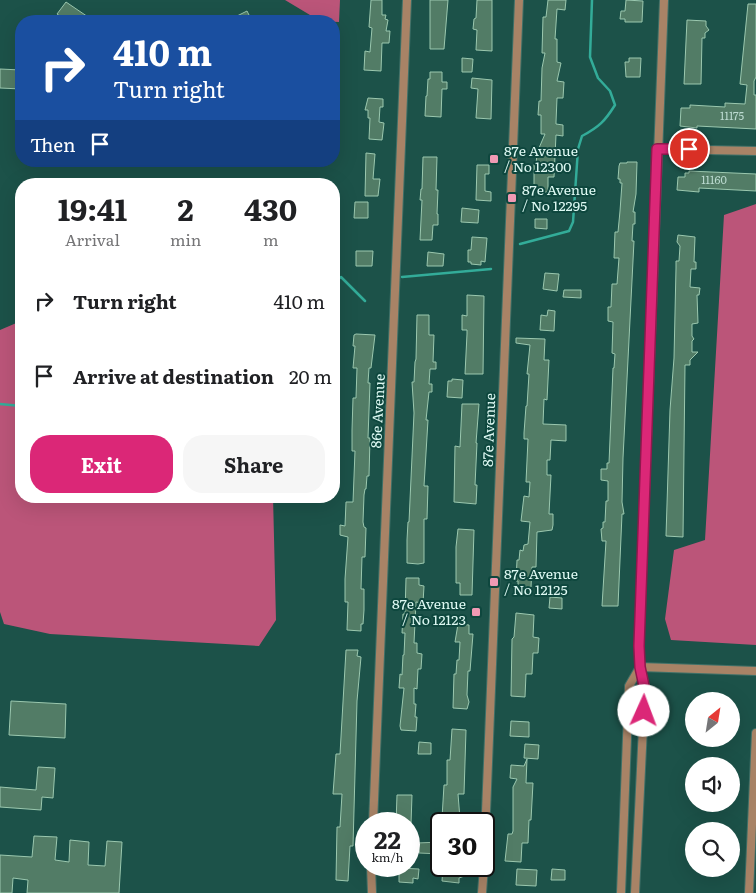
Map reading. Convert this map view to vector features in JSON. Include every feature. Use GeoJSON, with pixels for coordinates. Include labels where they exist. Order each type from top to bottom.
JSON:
{"type":"FeatureCollection","features":[{"type":"Feature","properties":{"kind":"street","name":"86e Avenue"},"geometry":{"type":"LineString","coordinates":[[373,812],[407,0]]}},
{"type":"Feature","properties":{"kind":"street","name":"87e Avenue"},"geometry":{"type":"LineString","coordinates":[[486,812],[519,0]]}},
{"type":"Feature","properties":{"kind":"street"},"geometry":{"type":"LineString","coordinates":[[636,893],[644,686],[640,667],[639,646],[664,0]]}},
{"type":"Feature","properties":{"kind":"street"},"geometry":{"type":"LineString","coordinates":[[657,149],[756,152]]}},
{"type":"Feature","properties":{"kind":"street"},"geometry":{"type":"LineString","coordinates":[[640,667],[756,671]]}},
{"type":"Feature","properties":{"kind":"street"},"geometry":{"type":"LineString","coordinates":[[621,893],[629,686],[640,667]]}},
{"type":"Feature","properties":{"kind":"street"},"geometry":{"type":"LineString","coordinates":[[749,893],[756,733]]}},
{"type":"Feature","properties":{"kind":"street"},"geometry":{"type":"LineString","coordinates":[[371,877],[372,893]]}},
{"type":"Feature","properties":{"kind":"street"},"geometry":{"type":"LineString","coordinates":[[482,893],[483,877]]}},
{"type":"Feature","properties":{"kind":"shaded area"},"geometry":{"type":"Polygon","coordinates":[[[285,0],[340,0],[339,15],[310,15],[285,0]]]}},
{"type":"Feature","properties":{"kind":"shaded area"},"geometry":{"type":"Polygon","coordinates":[[[756,204],[756,645],[671,640],[665,619],[674,550],[705,540],[724,215],[756,204]]]}},
{"type":"Feature","properties":{"kind":"shaded area"},"geometry":{"type":"Polygon","coordinates":[[[15,324],[15,503],[273,503],[276,620],[259,646],[50,634],[4,624],[0,612],[0,330],[15,324]]]}},
{"type":"Feature","properties":{"kind":"building"},"geometry":{"type":"Polygon","coordinates":[[[371,0],[382,0],[382,15],[386,15],[385,19],[388,20],[386,31],[390,31],[389,43],[382,43],[381,71],[364,70],[365,51],[370,52],[372,28],[369,27],[371,0]]]}},
{"type":"Feature","properties":{"kind":"building"},"geometry":{"type":"Polygon","coordinates":[[[430,0],[448,0],[444,49],[430,49],[430,0]]]}},
{"type":"Feature","properties":{"kind":"building"},"geometry":{"type":"Polygon","coordinates":[[[477,0],[492,0],[492,51],[476,50],[477,30],[473,29],[477,0]]]}},
{"type":"Feature","properties":{"kind":"building"},"geometry":{"type":"Polygon","coordinates":[[[548,0],[566,0],[565,10],[557,9],[555,39],[557,39],[557,62],[561,63],[557,81],[564,82],[563,98],[557,98],[556,124],[563,125],[563,136],[556,135],[554,177],[548,177],[548,192],[534,192],[534,164],[536,164],[537,154],[539,154],[539,148],[545,134],[541,134],[541,115],[538,115],[545,53],[542,53],[543,17],[546,17],[548,0]]]}},
{"type":"Feature","properties":{"kind":"building"},"geometry":{"type":"Polygon","coordinates":[[[626,0],[643,1],[642,22],[625,22],[625,19],[620,19],[621,11],[625,11],[626,0]]]}},
{"type":"Feature","properties":{"kind":"building"},"geometry":{"type":"Polygon","coordinates":[[[66,2],[85,15],[58,15],[57,14],[66,2]]]}},
{"type":"Feature","properties":{"kind":"building"},"geometry":{"type":"Polygon","coordinates":[[[748,4],[756,4],[756,77],[754,81],[754,95],[756,95],[756,129],[680,126],[681,108],[690,108],[690,105],[725,107],[725,103],[745,104],[747,85],[740,84],[748,4]]]}},
{"type":"Feature","properties":{"kind":"building"},"geometry":{"type":"Polygon","coordinates":[[[247,11],[249,15],[239,15],[247,11]]]}},
{"type":"Feature","properties":{"kind":"building"},"geometry":{"type":"Polygon","coordinates":[[[687,20],[706,21],[706,26],[709,30],[705,33],[705,38],[702,38],[701,84],[684,84],[687,20]]]}},
{"type":"Feature","properties":{"kind":"building"},"geometry":{"type":"Polygon","coordinates":[[[462,58],[473,59],[472,72],[462,72],[462,58]]]}},
{"type":"Feature","properties":{"kind":"building"},"geometry":{"type":"Polygon","coordinates":[[[629,58],[641,58],[640,77],[626,77],[625,62],[629,62],[629,58]]]}},
{"type":"Feature","properties":{"kind":"building"},"geometry":{"type":"Polygon","coordinates":[[[0,69],[15,70],[15,89],[0,88],[0,69]]]}},
{"type":"Feature","properties":{"kind":"building"},"geometry":{"type":"Polygon","coordinates":[[[430,72],[442,72],[442,82],[447,82],[447,89],[442,89],[441,117],[425,116],[430,72]]]}},
{"type":"Feature","properties":{"kind":"building"},"geometry":{"type":"Polygon","coordinates":[[[472,78],[492,80],[491,119],[476,118],[478,89],[471,88],[472,78]]]}},
{"type":"Feature","properties":{"kind":"building"},"geometry":{"type":"Polygon","coordinates":[[[368,98],[383,99],[383,107],[380,107],[379,122],[384,123],[382,140],[369,139],[370,118],[368,118],[368,110],[365,110],[368,98]]]}},
{"type":"Feature","properties":{"kind":"building"},"geometry":{"type":"Polygon","coordinates":[[[366,153],[375,154],[373,179],[380,179],[378,196],[365,196],[366,153]]]}},
{"type":"Feature","properties":{"kind":"building"},"geometry":{"type":"Polygon","coordinates":[[[423,157],[437,157],[438,225],[433,225],[432,240],[420,240],[423,157]]]}},
{"type":"Feature","properties":{"kind":"building"},"geometry":{"type":"Polygon","coordinates":[[[637,162],[636,194],[633,212],[635,212],[635,224],[633,224],[632,241],[634,241],[623,458],[622,502],[624,514],[622,514],[618,606],[602,606],[606,541],[602,541],[601,529],[603,528],[603,522],[605,522],[608,481],[601,480],[601,469],[607,469],[607,463],[609,463],[615,354],[612,353],[613,322],[608,321],[608,307],[611,307],[612,284],[617,284],[619,258],[614,258],[615,232],[618,232],[622,183],[618,179],[619,166],[620,163],[637,162]]]}},
{"type":"Feature","properties":{"kind":"building"},"geometry":{"type":"Polygon","coordinates":[[[477,165],[489,165],[489,174],[485,174],[485,191],[491,192],[491,201],[476,200],[477,165]]]}},
{"type":"Feature","properties":{"kind":"building"},"geometry":{"type":"Polygon","coordinates":[[[689,171],[756,174],[756,191],[699,188],[699,192],[677,190],[678,177],[685,177],[685,173],[689,173],[689,171]]]}},
{"type":"Feature","properties":{"kind":"building"},"geometry":{"type":"Polygon","coordinates":[[[355,202],[368,202],[368,218],[354,218],[355,202]]]}},
{"type":"Feature","properties":{"kind":"building"},"geometry":{"type":"Polygon","coordinates":[[[462,208],[479,210],[478,223],[461,222],[462,208]]]}},
{"type":"Feature","properties":{"kind":"building"},"geometry":{"type":"Polygon","coordinates":[[[535,219],[547,219],[547,229],[535,228],[535,219]]]}},
{"type":"Feature","properties":{"kind":"building"},"geometry":{"type":"Polygon","coordinates":[[[678,235],[695,237],[694,262],[696,262],[696,269],[691,269],[690,287],[700,288],[699,295],[697,295],[698,323],[692,324],[692,336],[694,339],[692,341],[692,352],[698,352],[690,360],[690,365],[685,365],[683,537],[666,536],[670,410],[674,358],[676,261],[679,261],[680,246],[677,242],[678,235]]]}},
{"type":"Feature","properties":{"kind":"building"},"geometry":{"type":"Polygon","coordinates":[[[472,237],[487,238],[485,262],[481,261],[481,265],[468,262],[468,250],[471,250],[472,237]]]}},
{"type":"Feature","properties":{"kind":"building"},"geometry":{"type":"Polygon","coordinates":[[[356,251],[373,251],[372,266],[356,266],[356,251]]]}},
{"type":"Feature","properties":{"kind":"building"},"geometry":{"type":"Polygon","coordinates":[[[428,252],[444,254],[443,266],[427,266],[428,252]]]}},
{"type":"Feature","properties":{"kind":"building"},"geometry":{"type":"Polygon","coordinates":[[[545,273],[559,274],[557,291],[543,289],[545,273]]]}},
{"type":"Feature","properties":{"kind":"building"},"geometry":{"type":"Polygon","coordinates":[[[564,290],[581,290],[581,298],[563,297],[564,290]]]}},
{"type":"Feature","properties":{"kind":"building"},"geometry":{"type":"Polygon","coordinates":[[[467,295],[484,296],[483,374],[465,374],[467,330],[462,330],[462,315],[467,316],[467,295]]]}},
{"type":"Feature","properties":{"kind":"building"},"geometry":{"type":"Polygon","coordinates":[[[548,310],[555,311],[554,331],[540,330],[541,315],[547,316],[548,310]]]}},
{"type":"Feature","properties":{"kind":"building"},"geometry":{"type":"Polygon","coordinates":[[[417,315],[429,315],[429,335],[434,335],[433,362],[436,362],[436,369],[430,369],[429,384],[432,384],[432,392],[429,392],[426,420],[428,420],[424,486],[428,486],[427,519],[424,519],[424,563],[418,564],[407,563],[414,413],[412,382],[414,382],[416,359],[417,315]]]}},
{"type":"Feature","properties":{"kind":"building"},"geometry":{"type":"Polygon","coordinates":[[[354,335],[375,335],[368,383],[370,383],[369,476],[367,476],[364,495],[363,522],[366,528],[365,557],[362,557],[361,589],[364,589],[364,610],[361,631],[347,630],[348,602],[345,602],[345,579],[348,537],[340,535],[340,525],[345,526],[346,502],[353,502],[355,451],[352,451],[352,430],[353,398],[356,398],[357,368],[353,368],[355,346],[353,346],[354,335]]]}},
{"type":"Feature","properties":{"kind":"building"},"geometry":{"type":"Polygon","coordinates":[[[516,338],[545,339],[544,360],[549,360],[547,400],[544,399],[543,424],[566,425],[566,441],[551,440],[550,460],[547,460],[547,475],[551,475],[549,514],[553,514],[553,525],[552,530],[537,532],[536,567],[532,567],[531,587],[518,587],[518,581],[516,581],[517,560],[519,560],[520,550],[523,551],[524,545],[528,544],[530,522],[521,521],[524,496],[529,497],[530,482],[526,482],[528,439],[524,439],[524,433],[530,345],[516,343],[516,338]]]}},
{"type":"Feature","properties":{"kind":"building"},"geometry":{"type":"Polygon","coordinates":[[[452,379],[463,380],[462,398],[447,397],[448,381],[452,381],[452,379]]]}},
{"type":"Feature","properties":{"kind":"building"},"geometry":{"type":"Polygon","coordinates":[[[462,404],[479,404],[476,443],[476,504],[454,502],[455,446],[460,447],[462,404]]]}},
{"type":"Feature","properties":{"kind":"building"},"geometry":{"type":"Polygon","coordinates":[[[458,529],[474,530],[472,595],[460,595],[460,583],[456,583],[458,529]]]}},
{"type":"Feature","properties":{"kind":"building"},"geometry":{"type":"Polygon","coordinates":[[[406,578],[419,578],[419,585],[424,586],[423,603],[416,602],[414,643],[417,643],[417,653],[422,654],[421,669],[418,669],[417,689],[414,688],[415,717],[417,717],[416,731],[401,730],[400,726],[404,688],[399,688],[404,655],[405,633],[402,633],[403,614],[405,614],[406,578]]]}},
{"type":"Feature","properties":{"kind":"building"},"geometry":{"type":"Polygon","coordinates":[[[550,597],[562,598],[562,609],[549,608],[550,597]]]}},
{"type":"Feature","properties":{"kind":"building"},"geometry":{"type":"Polygon","coordinates":[[[516,613],[534,615],[533,637],[539,638],[538,653],[533,653],[532,674],[526,674],[525,697],[511,696],[512,639],[514,637],[516,613]]]}},
{"type":"Feature","properties":{"kind":"building"},"geometry":{"type":"Polygon","coordinates":[[[458,624],[469,625],[469,634],[473,634],[470,671],[468,671],[467,695],[469,702],[467,709],[453,708],[454,674],[456,674],[457,660],[459,660],[460,642],[455,642],[458,624]]]}},
{"type":"Feature","properties":{"kind":"building"},"geometry":{"type":"Polygon","coordinates":[[[346,650],[358,650],[357,656],[361,657],[357,701],[353,846],[350,846],[348,881],[336,880],[337,827],[340,827],[342,794],[333,794],[336,754],[340,754],[346,650]]]}},
{"type":"Feature","properties":{"kind":"building"},"geometry":{"type":"Polygon","coordinates":[[[11,701],[66,704],[65,738],[9,735],[11,701]]]}},
{"type":"Feature","properties":{"kind":"building"},"geometry":{"type":"Polygon","coordinates":[[[511,721],[529,722],[529,737],[510,736],[511,721]]]}},
{"type":"Feature","properties":{"kind":"building"},"geometry":{"type":"Polygon","coordinates":[[[452,729],[466,730],[464,794],[458,794],[459,812],[442,812],[444,785],[447,785],[447,760],[450,760],[452,729]]]}},
{"type":"Feature","properties":{"kind":"building"},"geometry":{"type":"Polygon","coordinates":[[[419,742],[431,743],[431,754],[418,754],[419,742]]]}},
{"type":"Feature","properties":{"kind":"building"},"geometry":{"type":"Polygon","coordinates":[[[525,744],[539,745],[538,759],[524,758],[525,744]]]}},
{"type":"Feature","properties":{"kind":"building"},"geometry":{"type":"Polygon","coordinates":[[[527,759],[526,783],[533,783],[528,843],[522,843],[521,862],[505,861],[508,834],[512,834],[513,831],[513,787],[517,779],[510,778],[511,765],[524,766],[527,759]]]}},
{"type":"Feature","properties":{"kind":"building"},"geometry":{"type":"Polygon","coordinates":[[[38,767],[55,768],[53,798],[42,797],[41,810],[0,807],[0,787],[36,790],[38,767]]]}},
{"type":"Feature","properties":{"kind":"building"},"geometry":{"type":"Polygon","coordinates":[[[397,795],[412,795],[411,812],[396,812],[397,795]]]}},
{"type":"Feature","properties":{"kind":"building"},"geometry":{"type":"Polygon","coordinates":[[[34,836],[57,837],[55,860],[69,862],[70,840],[89,842],[88,865],[105,866],[107,841],[122,842],[119,893],[27,893],[28,880],[13,878],[12,893],[0,893],[0,855],[32,857],[34,836]]]}},
{"type":"Feature","properties":{"kind":"building"},"geometry":{"type":"Polygon","coordinates":[[[430,842],[430,854],[420,853],[420,843],[430,842]]]}},
{"type":"Feature","properties":{"kind":"building"},"geometry":{"type":"Polygon","coordinates":[[[517,869],[537,870],[536,886],[516,885],[517,869]]]}},
{"type":"Feature","properties":{"kind":"building"},"geometry":{"type":"Polygon","coordinates":[[[552,869],[565,870],[565,880],[551,880],[552,869]]]}},
{"type":"Feature","properties":{"kind":"building"},"geometry":{"type":"Polygon","coordinates":[[[399,877],[418,877],[418,879],[413,878],[413,883],[399,882],[399,877]]]}},
{"type":"Feature","properties":{"kind":"building"},"geometry":{"type":"Polygon","coordinates":[[[442,877],[462,877],[459,878],[459,883],[442,881],[442,877]]]}},
{"type":"Feature","properties":{"kind":"waterway"},"geometry":{"type":"LineString","coordinates":[[520,244],[569,231],[573,222],[578,149],[582,136],[601,123],[615,105],[610,91],[598,78],[590,57],[592,0]]}},
{"type":"Feature","properties":{"kind":"waterway"},"geometry":{"type":"LineString","coordinates":[[402,277],[491,269]]}},
{"type":"Feature","properties":{"kind":"waterway"},"geometry":{"type":"LineString","coordinates":[[340,278],[365,301]]}},
{"type":"Feature","properties":{"kind":"waterway"},"geometry":{"type":"LineString","coordinates":[[0,404],[15,405]]}},
{"type":"Feature","properties":{"kind":"place","name":"87e Avenue / No 12300"},"geometry":{"type":"Point","coordinates":[494,159]}},
{"type":"Feature","properties":{"kind":"place","name":"87e Avenue / No 12295"},"geometry":{"type":"Point","coordinates":[512,198]}},
{"type":"Feature","properties":{"kind":"place","name":"87e Avenue / No 12125"},"geometry":{"type":"Point","coordinates":[494,582]}},
{"type":"Feature","properties":{"kind":"place","name":"87e Avenue / No 12123"},"geometry":{"type":"Point","coordinates":[476,612]}},
{"type":"Feature","properties":{"kind":"route"},"geometry":{"type":"LineString","coordinates":[[644,711],[644,686],[640,667],[639,646],[657,149],[689,149]]}}]}
